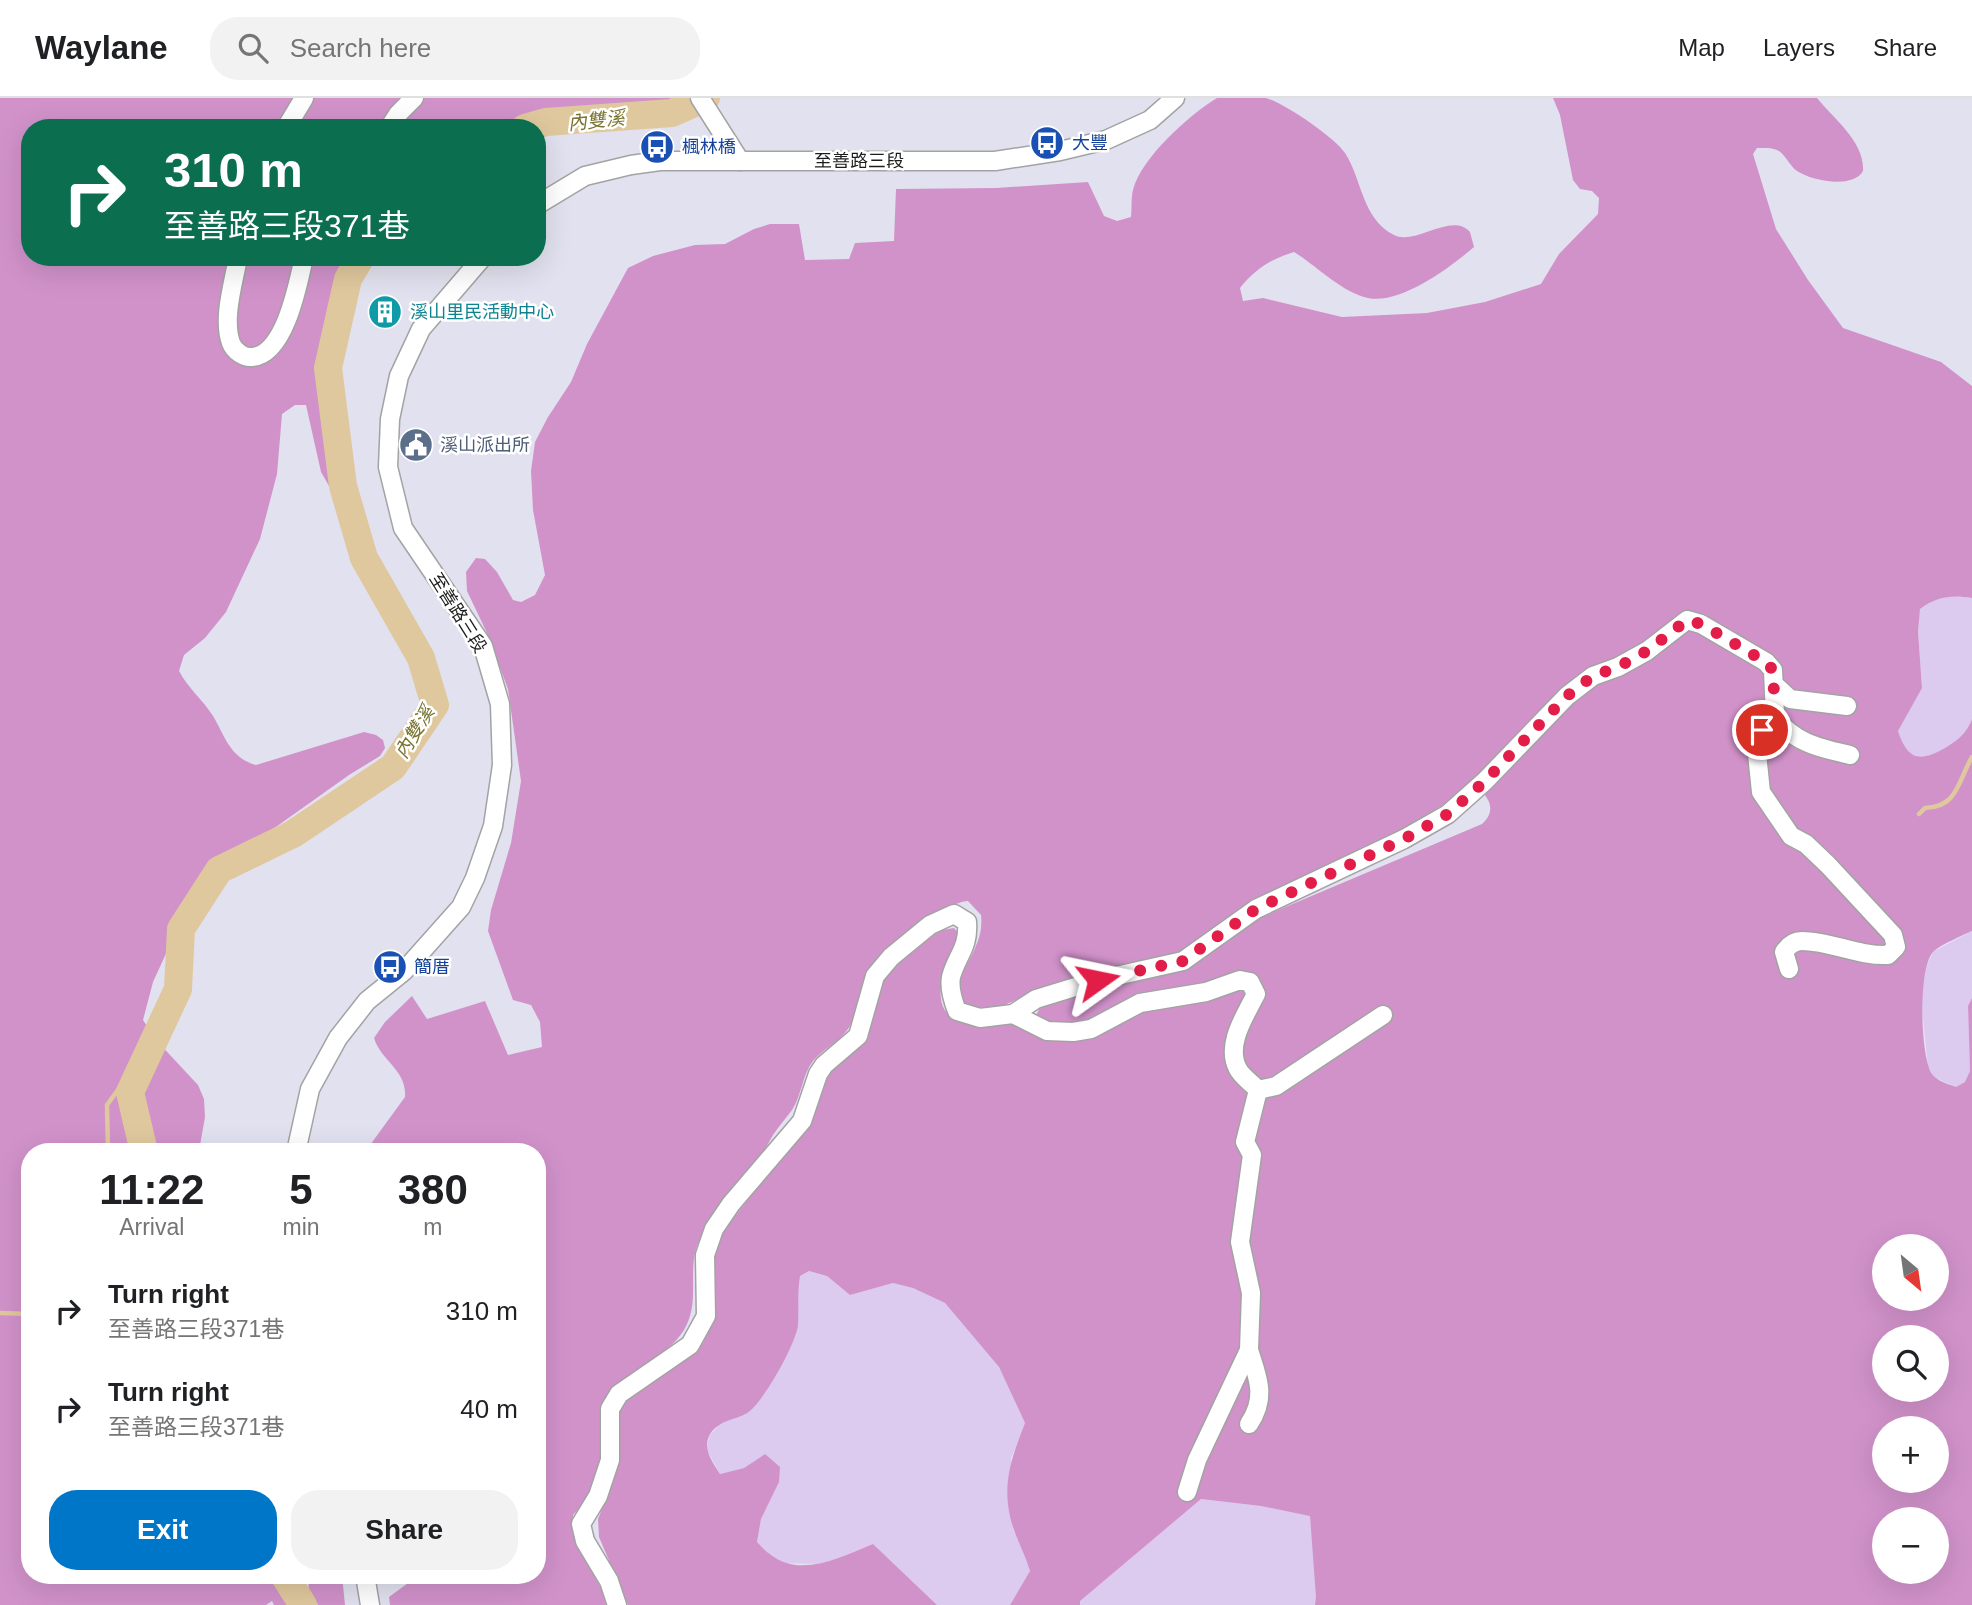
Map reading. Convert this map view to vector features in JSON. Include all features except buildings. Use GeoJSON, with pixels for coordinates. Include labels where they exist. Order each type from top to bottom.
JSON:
{"type":"FeatureCollection","features":[{"type":"Feature","properties":{"kind":"street"},"geometry":{"type":"LineString","coordinates":[[291,119],[304,98]]}},
{"type":"Feature","properties":{"kind":"street"},"geometry":{"type":"LineString","coordinates":[[395,119],[414,98]]}},
{"type":"Feature","properties":{"kind":"street"},"geometry":{"type":"LineString","coordinates":[[700,98],[740,161]]}},
{"type":"Feature","properties":{"kind":"street","name":"至善路三段"},"geometry":{"type":"LineString","coordinates":[[546,200],[585,176],[631,164],[660,161],[995,161],[1060,151],[1106,140],[1150,120],[1175,98]]}},
{"type":"Feature","properties":{"kind":"street"},"geometry":{"type":"LineString","coordinates":[[237,266],[228,318],[231,343],[238,352],[248,358],[268,352],[279,336],[297,291],[301,266]]}},
{"type":"Feature","properties":{"kind":"street","name":"至善路三段"},"geometry":{"type":"LineString","coordinates":[[298,1143],[310,1089],[338,1038],[367,1001],[404,971],[461,907],[475,878],[493,826],[502,765],[500,704],[483,646],[403,528],[388,467],[390,419],[399,376],[421,329],[475,266]]}},
{"type":"Feature","properties":{"kind":"street"},"geometry":{"type":"LineString","coordinates":[[617,1605],[608,1581],[585,1541],[581,1524],[598,1496],[610,1460],[610,1409],[619,1394],[690,1345],[706,1316],[705,1255],[714,1229],[731,1204],[802,1121],[818,1074],[824,1065],[858,1036],[875,976],[891,957],[930,925],[954,914],[967,922],[968,938],[951,979],[952,996],[957,1011],[980,1018],[1013,1014],[1036,999],[1085,984],[1183,961],[1256,909],[1404,839],[1448,814],[1485,781],[1567,696],[1593,676],[1618,667],[1647,651],[1687,620],[1701,624],[1766,662],[1773,670],[1775,717],[1783,728],[1804,743],[1850,755]]}},
{"type":"Feature","properties":{"kind":"street"},"geometry":{"type":"LineString","coordinates":[[1775,685],[1790,699],[1847,706]]}},
{"type":"Feature","properties":{"kind":"street"},"geometry":{"type":"LineString","coordinates":[[1775,717],[1762,730],[1755,744],[1761,792],[1791,836],[1806,844],[1828,865],[1893,935],[1896,947],[1888,955],[1871,956],[1801,940],[1789,945],[1784,952],[1789,969]]}},
{"type":"Feature","properties":{"kind":"street"},"geometry":{"type":"LineString","coordinates":[[1013,1014],[1047,1031],[1073,1032],[1091,1029],[1140,1003],[1206,992],[1240,980],[1250,982],[1256,994],[1233,1046],[1239,1071],[1258,1090]]}},
{"type":"Feature","properties":{"kind":"street"},"geometry":{"type":"LineString","coordinates":[[1258,1090],[1276,1086],[1382,1015]]}},
{"type":"Feature","properties":{"kind":"street"},"geometry":{"type":"LineString","coordinates":[[1249,1424],[1255,1414],[1261,1385],[1249,1350],[1251,1293],[1240,1242],[1252,1155],[1245,1142],[1258,1090]]}},
{"type":"Feature","properties":{"kind":"street"},"geometry":{"type":"LineString","coordinates":[[1187,1492],[1197,1460],[1249,1350]]}},
{"type":"Feature","properties":{"kind":"street"},"geometry":{"type":"LineString","coordinates":[[366,1584],[370,1605]]}},
{"type":"Feature","properties":{"kind":"shaded area"},"geometry":{"type":"Polygon","coordinates":[[[0,98],[682,98],[671,107],[543,114],[521,119],[21,119],[21,266],[365,266],[357,279],[344,335],[341,369],[356,488],[355,503],[340,505],[321,472],[306,405],[295,405],[282,414],[277,474],[260,539],[226,612],[205,638],[184,655],[179,671],[213,716],[234,752],[247,762],[256,765],[364,732],[383,740],[385,748],[380,756],[225,863],[186,910],[153,982],[143,1020],[156,1040],[198,1085],[204,1099],[205,1117],[200,1143],[21,1143],[21,1584],[278,1584],[290,1605],[274,1605],[272,1601],[266,1605],[0,1605],[0,98]]]}},
{"type":"Feature","properties":{"kind":"shaded area"},"geometry":{"type":"Polygon","coordinates":[[[1217,98],[1266,98],[1308,121],[1339,146],[1351,163],[1369,209],[1383,228],[1403,237],[1453,225],[1470,232],[1474,247],[1439,274],[1395,296],[1381,299],[1358,295],[1339,285],[1294,252],[1264,266],[1240,288],[1243,301],[1263,298],[1342,317],[1427,313],[1485,302],[1541,284],[1559,254],[1598,214],[1599,198],[1592,191],[1580,189],[1573,180],[1560,115],[1553,98],[1817,98],[1859,150],[1863,171],[1858,177],[1842,182],[1804,175],[1774,149],[1757,148],[1753,154],[1776,229],[1843,328],[1941,362],[1972,386],[1972,598],[1945,598],[1920,609],[1918,632],[1922,688],[1898,731],[1906,748],[1922,757],[1936,753],[1954,742],[1972,719],[1972,931],[1933,952],[1925,975],[1922,1013],[1925,1050],[1932,1074],[1956,1087],[1965,1082],[1970,1071],[1968,1006],[1972,998],[1972,1605],[1315,1605],[1310,1516],[1261,1506],[1201,1499],[1080,1601],[1080,1605],[1010,1605],[1030,1571],[1014,1530],[1007,1489],[1011,1463],[1025,1423],[999,1367],[945,1303],[913,1288],[893,1283],[850,1295],[827,1276],[809,1271],[800,1276],[798,1325],[779,1369],[751,1410],[725,1422],[710,1434],[707,1444],[709,1455],[720,1474],[744,1468],[765,1454],[780,1467],[779,1482],[761,1519],[757,1542],[770,1555],[784,1562],[812,1565],[842,1557],[873,1544],[937,1605],[628,1605],[599,1537],[598,1519],[619,1445],[618,1413],[632,1394],[703,1343],[715,1316],[712,1271],[715,1251],[725,1229],[811,1118],[821,1083],[829,1067],[861,1038],[877,988],[893,964],[915,946],[942,930],[954,928],[960,935],[942,980],[941,1001],[945,1011],[952,1017],[972,1022],[1034,1019],[1041,1006],[1175,969],[1198,959],[1257,919],[1482,824],[1490,812],[1490,804],[1482,792],[1468,790],[1356,856],[1306,877],[1240,914],[1210,937],[1174,957],[1088,975],[1029,994],[998,1008],[967,1007],[962,998],[960,982],[978,940],[981,926],[981,915],[968,901],[944,910],[915,928],[888,950],[870,970],[862,985],[852,1023],[840,1038],[813,1061],[806,1072],[792,1110],[754,1167],[700,1239],[694,1262],[692,1307],[684,1330],[666,1350],[623,1381],[608,1402],[595,1482],[573,1515],[575,1540],[602,1590],[606,1605],[390,1605],[389,1597],[407,1584],[546,1584],[546,1143],[372,1143],[405,1097],[402,1080],[374,1038],[385,1022],[412,996],[427,1019],[485,1001],[508,1055],[542,1047],[540,1022],[531,1005],[513,1000],[488,931],[491,910],[511,843],[521,781],[508,689],[487,633],[467,591],[466,572],[476,558],[485,559],[497,572],[513,600],[521,602],[535,595],[545,575],[533,510],[531,471],[535,442],[548,417],[571,382],[587,344],[628,268],[653,256],[695,245],[725,244],[770,224],[799,224],[805,260],[849,259],[855,243],[894,241],[896,189],[996,188],[1088,182],[1104,216],[1117,221],[1131,217],[1133,190],[1138,178],[1168,138],[1217,98]]]}},
{"type":"Feature","properties":{"kind":"shaded area"},"geometry":{"type":"Polygon","coordinates":[[[1952,595],[1972,598],[1972,719],[1958,741],[1932,756],[1921,758],[1910,753],[1898,731],[1922,687],[1918,632],[1920,609],[1937,598],[1952,595]]]}},
{"type":"Feature","properties":{"kind":"shaded area"},"geometry":{"type":"Polygon","coordinates":[[[1972,931],[1972,998],[1968,1006],[1970,1071],[1965,1082],[1956,1087],[1934,1077],[1928,1066],[1921,996],[1927,966],[1933,952],[1972,931]]]}},
{"type":"Feature","properties":{"kind":"shaded area"},"geometry":{"type":"Polygon","coordinates":[[[809,1271],[827,1276],[850,1295],[893,1283],[913,1288],[945,1303],[999,1367],[1025,1423],[1011,1458],[1013,1530],[1026,1555],[1030,1571],[1010,1605],[937,1605],[873,1544],[822,1564],[784,1563],[768,1555],[757,1542],[761,1519],[779,1482],[765,1454],[744,1468],[720,1474],[707,1450],[709,1436],[723,1421],[749,1412],[785,1358],[798,1325],[796,1296],[800,1276],[809,1271]]]}},
{"type":"Feature","properties":{"kind":"shaded area"},"geometry":{"type":"Polygon","coordinates":[[[1201,1499],[1310,1515],[1317,1597],[1315,1605],[1080,1605],[1079,1601],[1201,1499]]]}},
{"type":"Feature","properties":{"kind":"shaded area"},"geometry":{"type":"Polygon","coordinates":[[[308,1584],[343,1584],[345,1605],[318,1605],[309,1591],[308,1584]]]}},
{"type":"Feature","properties":{"kind":"waterway","name":"內雙溪"},"geometry":{"type":"LineString","coordinates":[[546,122],[672,113],[706,98]]}},
{"type":"Feature","properties":{"kind":"waterway","name":"內雙溪"},"geometry":{"type":"LineString","coordinates":[[142,1143],[130,1092],[178,989],[181,929],[219,870],[293,834],[393,767],[435,705],[421,658],[364,558],[343,486],[328,368],[348,279],[356,266]]}},
{"type":"Feature","properties":{"kind":"waterway"},"geometry":{"type":"LineString","coordinates":[[1919,814],[1925,808],[1936,807],[1951,798],[1972,757]]}},
{"type":"Feature","properties":{"kind":"waterway"},"geometry":{"type":"LineString","coordinates":[[108,1143],[107,1105],[156,1037]]}},
{"type":"Feature","properties":{"kind":"waterway"},"geometry":{"type":"LineString","coordinates":[[0,1313],[21,1314]]}},
{"type":"Feature","properties":{"kind":"waterway","name":"內雙溪"},"geometry":{"type":"LineString","coordinates":[[290,1584],[303,1605]]}},
{"type":"Feature","properties":{"kind":"place","name":"大豐"},"geometry":{"type":"Point","coordinates":[1047,143]}},
{"type":"Feature","properties":{"kind":"place","name":"楓林橋"},"geometry":{"type":"Point","coordinates":[657,147]}},
{"type":"Feature","properties":{"kind":"place","name":"溪山里民活動中心"},"geometry":{"type":"Point","coordinates":[385,312]}},
{"type":"Feature","properties":{"kind":"place","name":"溪山派出所"},"geometry":{"type":"Point","coordinates":[416,445]}},
{"type":"Feature","properties":{"kind":"place","name":"簡厝"},"geometry":{"type":"Point","coordinates":[390,967]}},
{"type":"Feature","properties":{"kind":"route"},"geometry":{"type":"LineString","coordinates":[[1098,980],[1183,961],[1256,909],[1404,839],[1448,814],[1485,781],[1567,696],[1593,676],[1618,667],[1647,651],[1687,620],[1701,624],[1766,662],[1773,670],[1775,717],[1762,730]]}}]}
